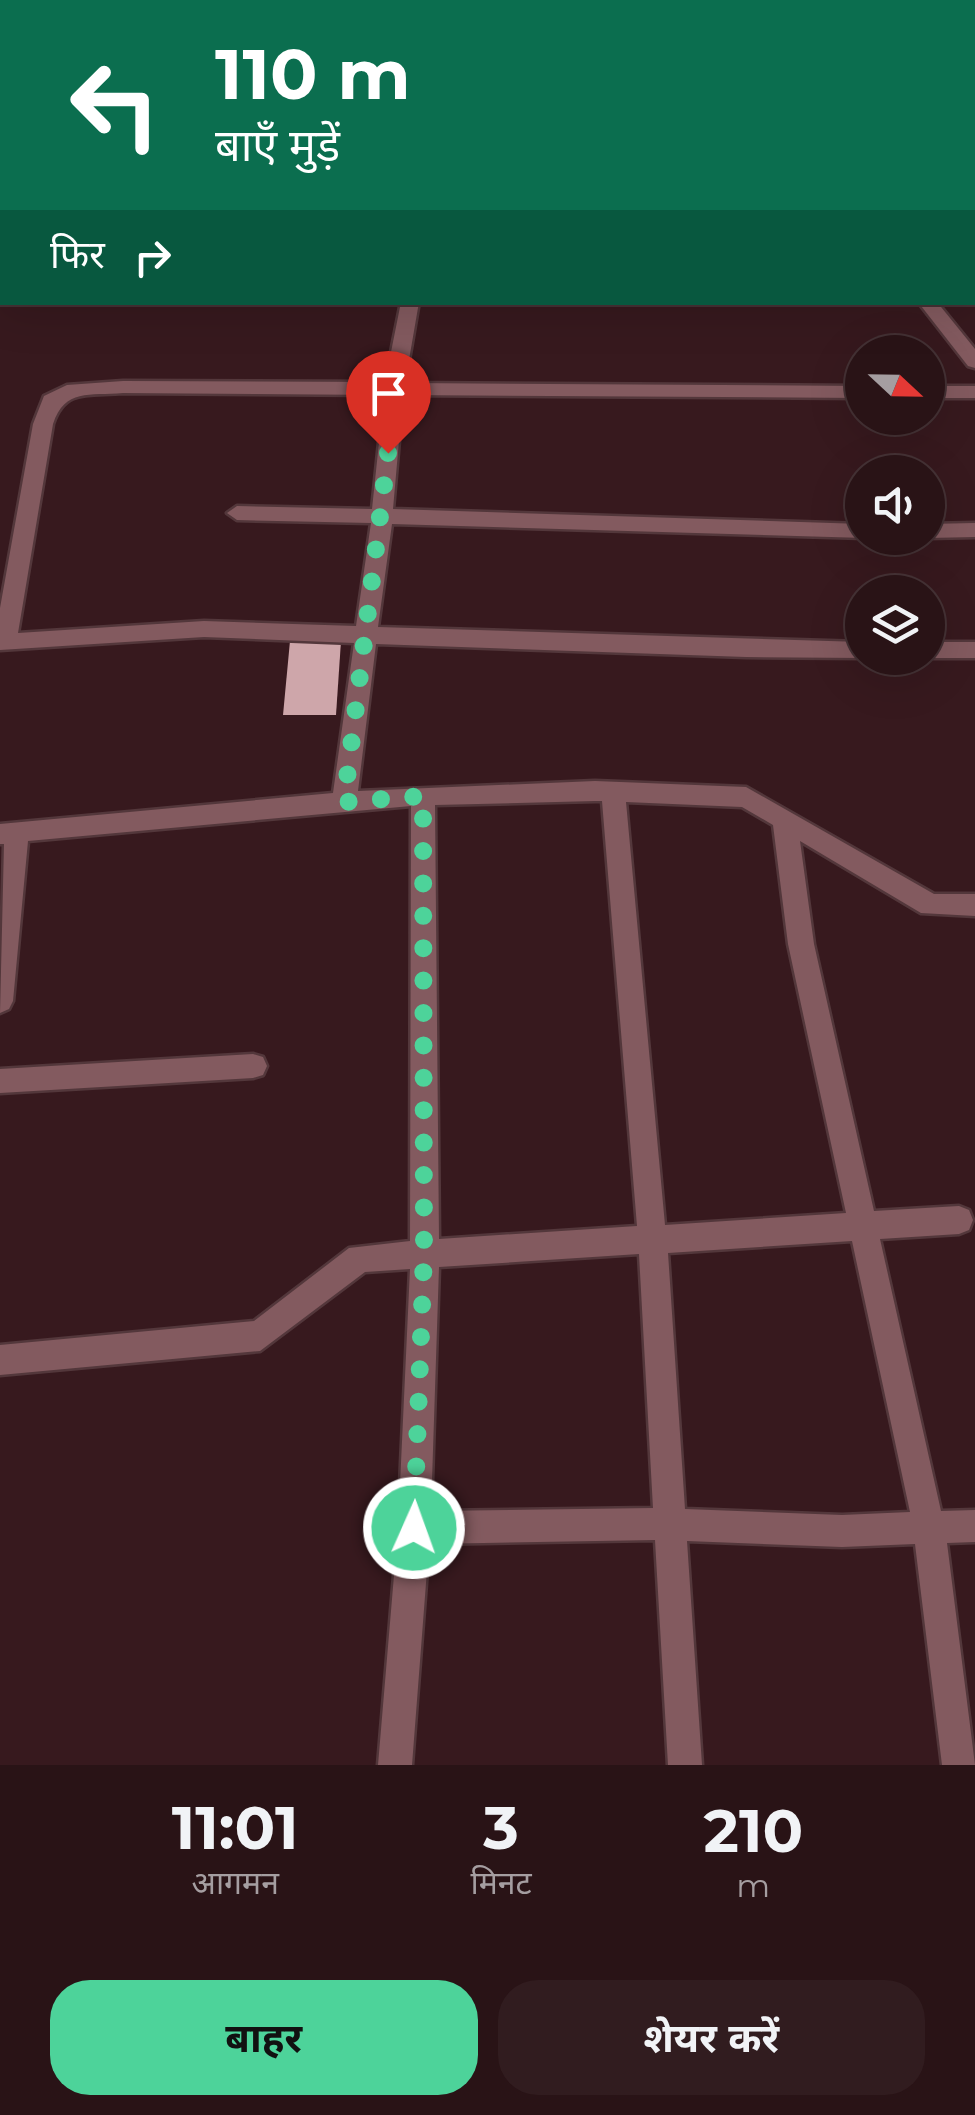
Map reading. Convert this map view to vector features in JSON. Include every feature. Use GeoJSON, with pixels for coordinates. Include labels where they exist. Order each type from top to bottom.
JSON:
{"type":"FeatureCollection","features":[{"type":"Feature","properties":{"kind":"street"},"geometry":{"type":"LineString","coordinates":[[344,802],[382,518],[394,389],[409,305]]}},
{"type":"Feature","properties":{"kind":"street"},"geometry":{"type":"LineString","coordinates":[[929,305],[975,362]]}},
{"type":"Feature","properties":{"kind":"street"},"geometry":{"type":"LineString","coordinates":[[845,392],[84,388],[67,391],[50,401],[43,424],[3,642],[204,629],[845,650]]}},
{"type":"Feature","properties":{"kind":"street"},"geometry":{"type":"LineString","coordinates":[[945,392],[975,392]]}},
{"type":"Feature","properties":{"kind":"street"},"geometry":{"type":"LineString","coordinates":[[237,514],[845,530]]}},
{"type":"Feature","properties":{"kind":"street"},"geometry":{"type":"LineString","coordinates":[[945,531],[975,530]]}},
{"type":"Feature","properties":{"kind":"street"},"geometry":{"type":"LineString","coordinates":[[945,650],[975,650]]}},
{"type":"Feature","properties":{"kind":"street"},"geometry":{"type":"LineString","coordinates":[[613,792],[652,1237],[685,1765]]}},
{"type":"Feature","properties":{"kind":"street"},"geometry":{"type":"LineString","coordinates":[[0,1001],[8,833],[423,796],[613,792],[746,797],[930,904],[975,905]]}},
{"type":"Feature","properties":{"kind":"street"},"geometry":{"type":"LineString","coordinates":[[395,1765],[414,1528],[424,1253],[423,796]]}},
{"type":"Feature","properties":{"kind":"street"},"geometry":{"type":"LineString","coordinates":[[784,822],[800,944],[929,1528],[959,1765]]}},
{"type":"Feature","properties":{"kind":"street"},"geometry":{"type":"LineString","coordinates":[[0,1081],[253,1066]]}},
{"type":"Feature","properties":{"kind":"street"},"geometry":{"type":"LineString","coordinates":[[0,1360],[260,1336],[359,1258],[959,1220]]}},
{"type":"Feature","properties":{"kind":"street"},"geometry":{"type":"LineString","coordinates":[[414,1528],[611,1522],[842,1531],[975,1526]]}},
{"type":"Feature","properties":{"kind":"building"},"geometry":{"type":"Polygon","coordinates":[[[290,641],[341,641],[336,715],[283,715],[290,641]]]}},
{"type":"Feature","properties":{"kind":"route"},"geometry":{"type":"LineString","coordinates":[[388,453],[344,802],[423,796],[424,1253],[414,1528]]}}]}
